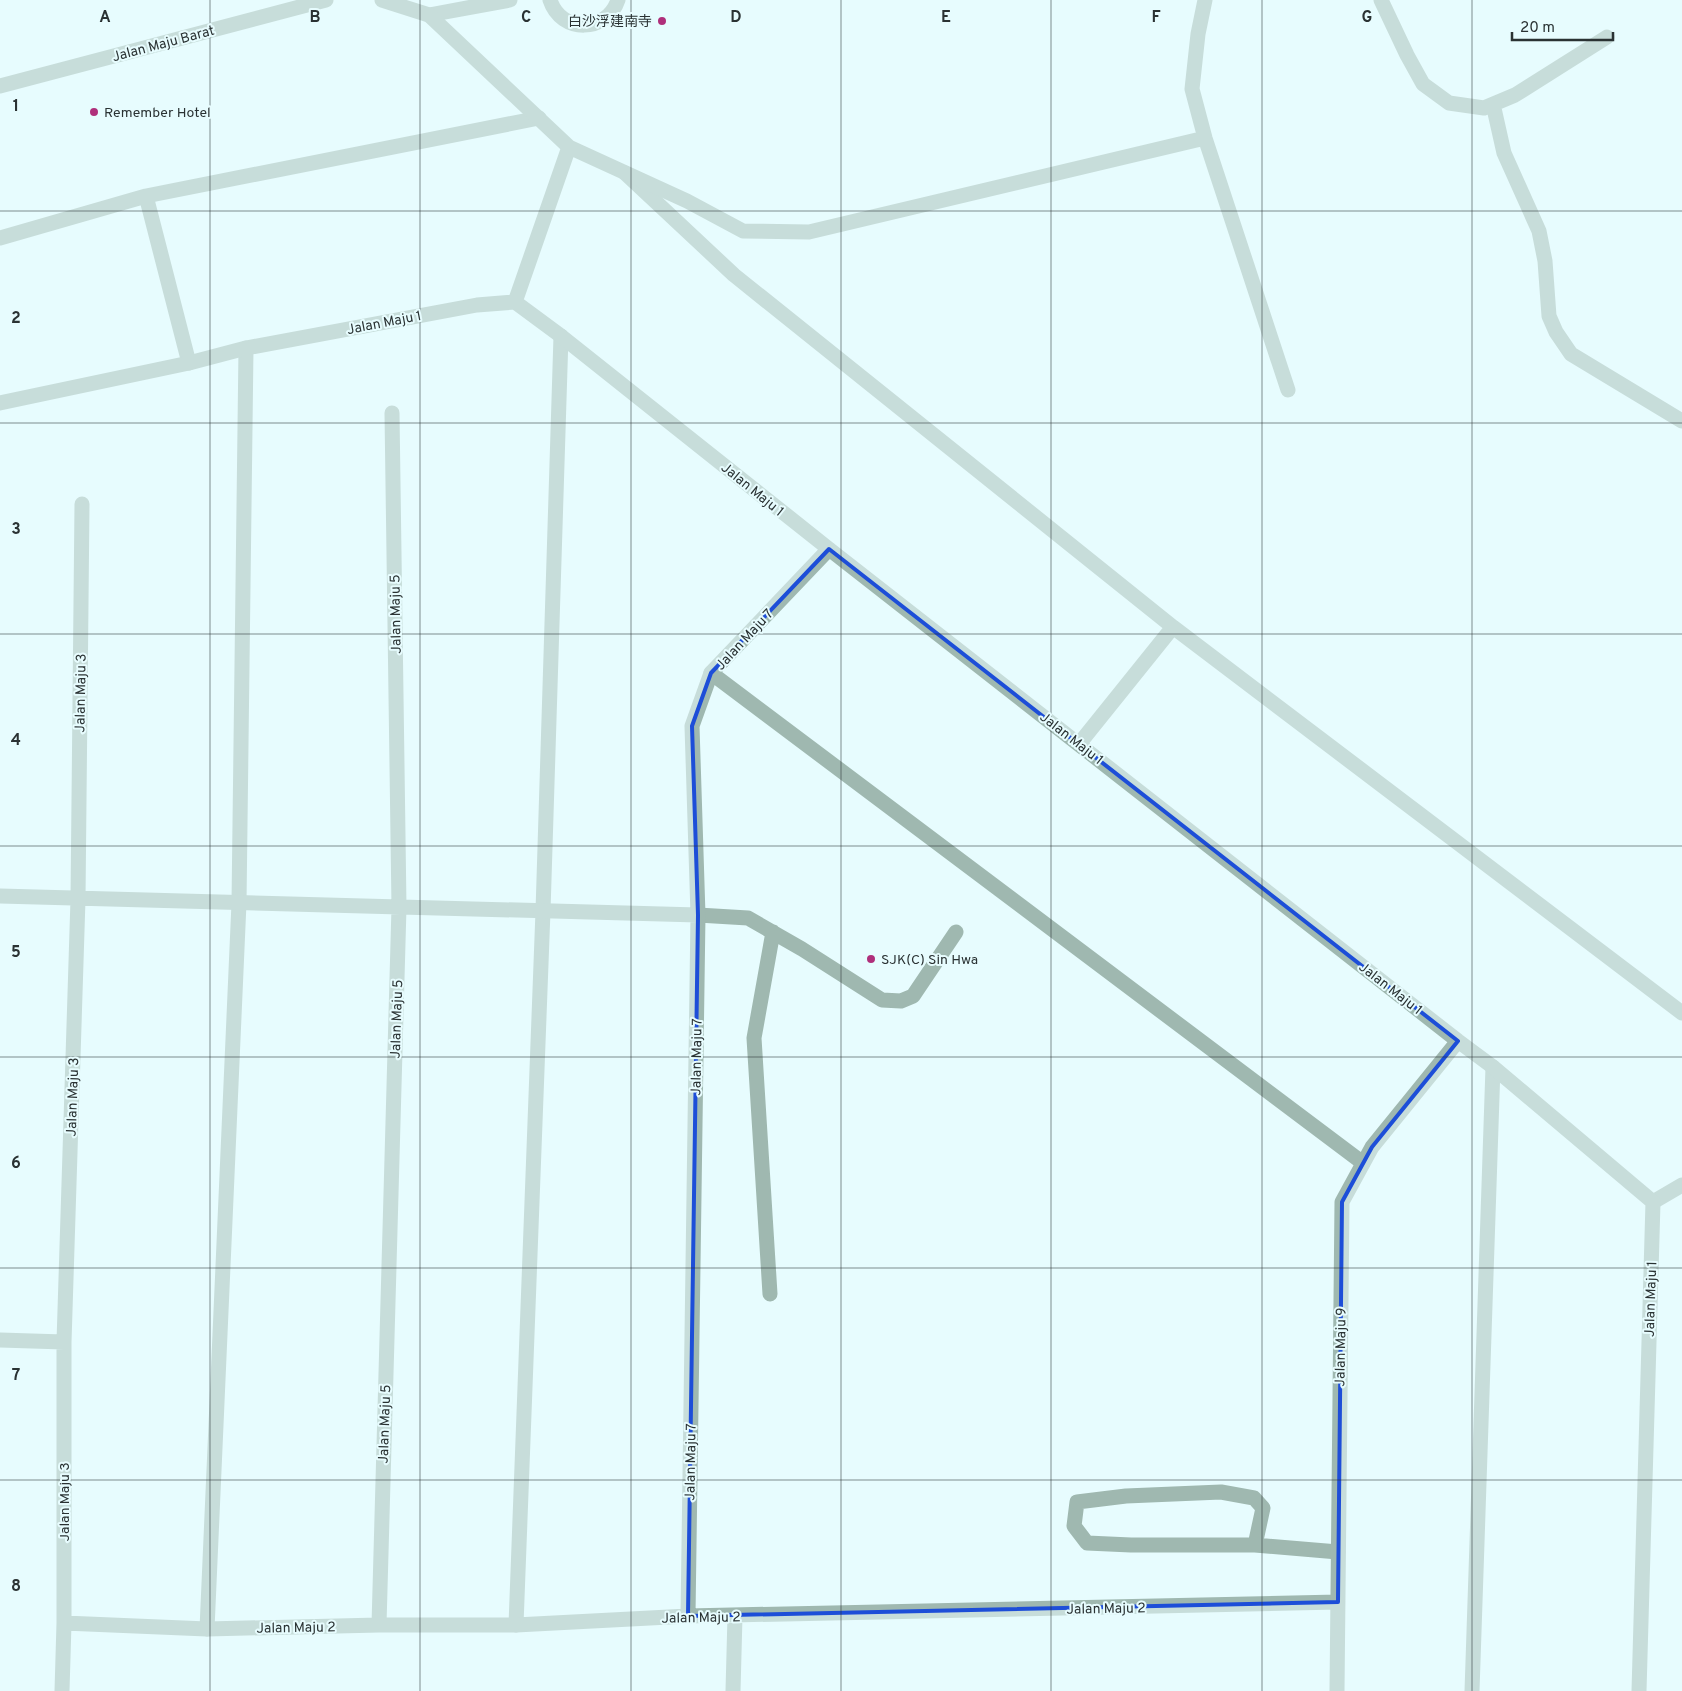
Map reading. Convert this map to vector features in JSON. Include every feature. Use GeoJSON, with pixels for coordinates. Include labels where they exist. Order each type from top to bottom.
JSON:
{"type":"FeatureCollection","features":[{"type":"Feature","properties":{"kind":"street","name":"Jalan Maju Barat"},"geometry":{"type":"LineString","coordinates":[[0,86],[326,0]]}},
{"type":"Feature","properties":{"kind":"street"},"geometry":{"type":"LineString","coordinates":[[382,0],[429,14],[510,0]]}},
{"type":"Feature","properties":{"kind":"street"},"geometry":{"type":"LineString","coordinates":[[550,0],[558,15],[568,21],[591,25],[603,21],[612,13],[618,0]]}},
{"type":"Feature","properties":{"kind":"street"},"geometry":{"type":"LineString","coordinates":[[1205,0],[1198,34],[1192,89],[1205,138],[1288,390]]}},
{"type":"Feature","properties":{"kind":"street"},"geometry":{"type":"LineString","coordinates":[[1381,0],[1407,55],[1424,84],[1449,103],[1484,108],[1515,95],[1606,37]]}},
{"type":"Feature","properties":{"kind":"street"},"geometry":{"type":"LineString","coordinates":[[429,14],[569,147],[687,201],[743,232],[809,232],[1205,138]]}},
{"type":"Feature","properties":{"kind":"street"},"geometry":{"type":"LineString","coordinates":[[1493,104],[1504,153],[1539,231],[1545,261],[1549,316],[1556,332],[1571,354],[1682,421]]}},
{"type":"Feature","properties":{"kind":"street"},"geometry":{"type":"LineString","coordinates":[[0,238],[146,196],[539,118]]}},
{"type":"Feature","properties":{"kind":"street"},"geometry":{"type":"LineString","coordinates":[[515,302],[569,147]]}},
{"type":"Feature","properties":{"kind":"street"},"geometry":{"type":"LineString","coordinates":[[622,171],[734,275],[1173,627],[1682,1013]]}},
{"type":"Feature","properties":{"kind":"street"},"geometry":{"type":"LineString","coordinates":[[146,196],[189,363]]}},
{"type":"Feature","properties":{"kind":"street","name":"Jalan Maju 1"},"geometry":{"type":"LineString","coordinates":[[0,403],[189,363],[246,348],[476,304],[515,302],[562,336],[829,549],[1458,1041],[1494,1067],[1653,1202],[1639,1691]]}},
{"type":"Feature","properties":{"kind":"street"},"geometry":{"type":"LineString","coordinates":[[516,1625],[543,911],[562,336]]}},
{"type":"Feature","properties":{"kind":"street"},"geometry":{"type":"LineString","coordinates":[[208,1629],[239,903],[246,348]]}},
{"type":"Feature","properties":{"kind":"street","name":"Jalan Maju 5"},"geometry":{"type":"LineString","coordinates":[[379,1625],[399,907],[392,413]]}},
{"type":"Feature","properties":{"kind":"street","name":"Jalan Maju 3"},"geometry":{"type":"LineString","coordinates":[[62,1691],[64,1623],[64,1342],[78,899],[82,504]]}},
{"type":"Feature","properties":{"kind":"street","name":"Jalan Maju 7"},"geometry":{"type":"LineString","coordinates":[[688,1616],[698,915],[692,726],[712,673],[829,549]]}},
{"type":"Feature","properties":{"kind":"street"},"geometry":{"type":"LineString","coordinates":[[1080,744],[1173,627]]}},
{"type":"Feature","properties":{"kind":"street"},"geometry":{"type":"LineString","coordinates":[[712,673],[1363,1163]]}},
{"type":"Feature","properties":{"kind":"street"},"geometry":{"type":"LineString","coordinates":[[0,896],[698,915],[748,918],[882,1000],[901,1001],[912,996],[956,932]]}},
{"type":"Feature","properties":{"kind":"street"},"geometry":{"type":"LineString","coordinates":[[770,1294],[754,1038],[772,932]]}},
{"type":"Feature","properties":{"kind":"street","name":"Jalan Maju 9"},"geometry":{"type":"LineString","coordinates":[[1337,1691],[1342,1202],[1372,1147],[1458,1041]]}},
{"type":"Feature","properties":{"kind":"street"},"geometry":{"type":"LineString","coordinates":[[1472,1691],[1494,1067]]}},
{"type":"Feature","properties":{"kind":"street"},"geometry":{"type":"LineString","coordinates":[[1653,1202],[1682,1185]]}},
{"type":"Feature","properties":{"kind":"street"},"geometry":{"type":"LineString","coordinates":[[0,1340],[64,1342]]}},
{"type":"Feature","properties":{"kind":"street"},"geometry":{"type":"LineString","coordinates":[[1255,1545],[1264,1508],[1254,1498],[1221,1492],[1109,1497],[1077,1502],[1074,1526],[1088,1543],[1255,1545],[1338,1552]]}},
{"type":"Feature","properties":{"kind":"street","name":"Jalan Maju 2"},"geometry":{"type":"LineString","coordinates":[[64,1623],[208,1629],[379,1625],[516,1625],[688,1616],[1338,1602]]}},
{"type":"Feature","properties":{"kind":"street"},"geometry":{"type":"LineString","coordinates":[[732,1691],[735,1616]]}},
{"type":"Feature","properties":{"kind":"highlighted area"},"geometry":{"type":"Polygon","coordinates":[[[829,549],[1458,1041],[1372,1147],[1342,1202],[1338,1602],[688,1616],[698,915],[692,726],[711,673],[829,549]]]}},
{"type":"Feature","properties":{"kind":"place","name":"白沙浮建南寺"},"geometry":{"type":"Point","coordinates":[662,21]}},
{"type":"Feature","properties":{"kind":"place","name":"Remember Hotel"},"geometry":{"type":"Point","coordinates":[94,112]}},
{"type":"Feature","properties":{"kind":"place","name":"SJK(C) Sin Hwa"},"geometry":{"type":"Point","coordinates":[871,959]}}]}
